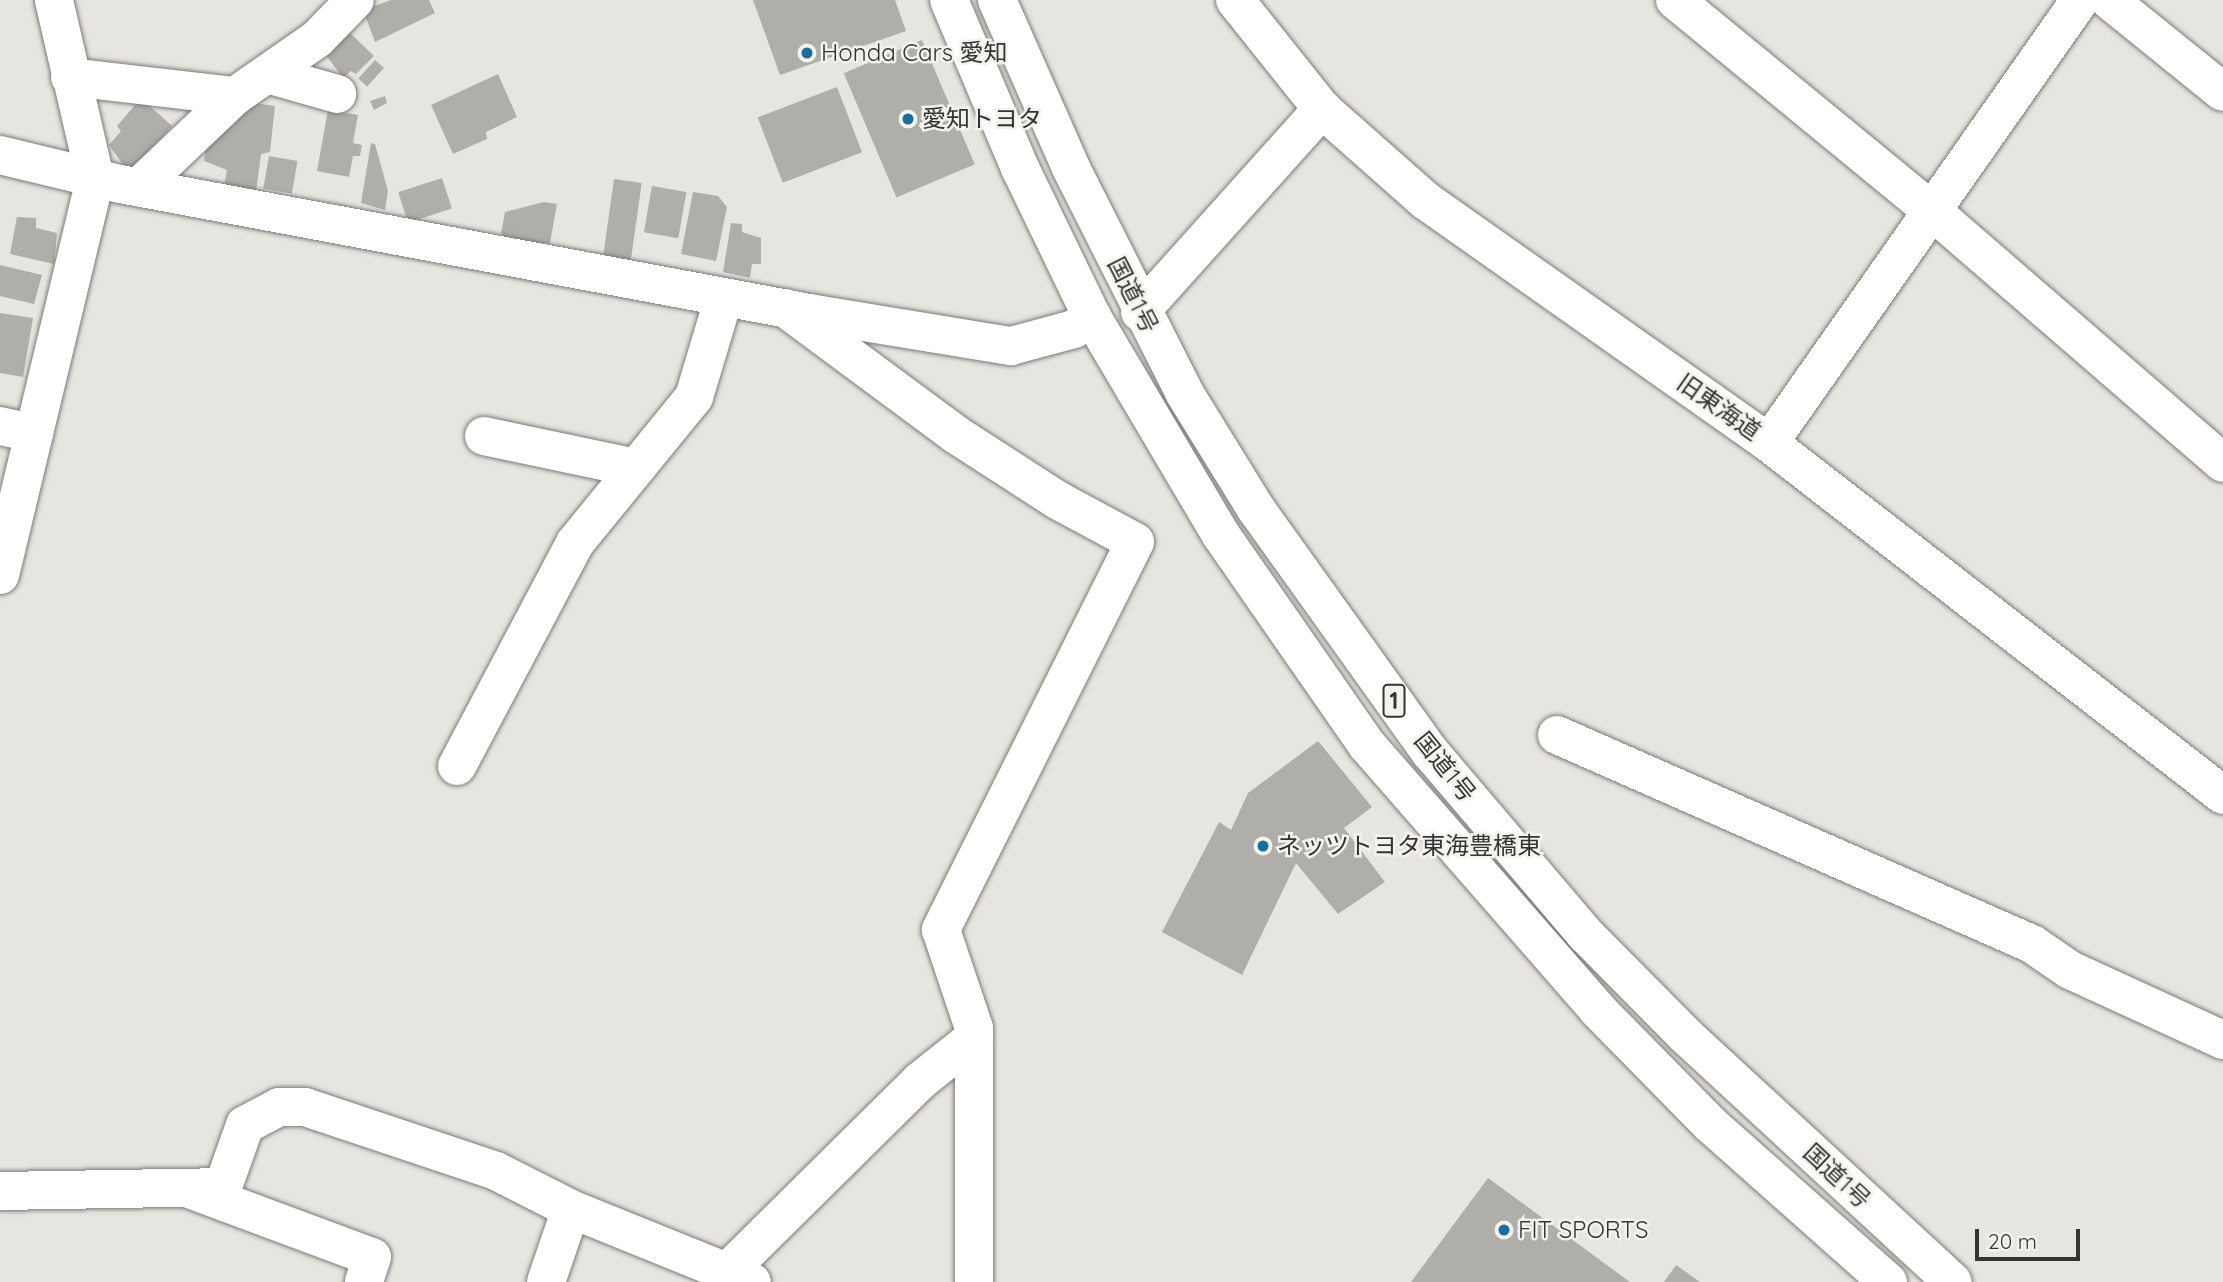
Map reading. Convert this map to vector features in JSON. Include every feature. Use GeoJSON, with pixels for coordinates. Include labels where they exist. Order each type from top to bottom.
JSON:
{"type":"FeatureCollection","features":[{"type":"Feature","properties":{"kind":"main road"},"geometry":{"type":"LineString","coordinates":[[0,575],[17,430],[95,178],[54,0]]}},
{"type":"Feature","properties":{"kind":"main road"},"geometry":{"type":"LineString","coordinates":[[139,187],[235,96],[317,39],[355,0]]}},
{"type":"Feature","properties":{"kind":"main road","name":"国道1号"},"geometry":{"type":"LineString","coordinates":[[948,0],[1020,168],[1093,317],[1222,535],[1367,745],[1488,889],[1607,1019],[1710,1124],[1888,1282]]}},
{"type":"Feature","properties":{"kind":"main road","name":"国道1号"},"geometry":{"type":"LineString","coordinates":[[997,0],[1140,312],[1256,509],[1431,753],[1586,935],[1667,1017],[1953,1282]]}},
{"type":"Feature","properties":{"kind":"main road","name":"旧東海道"},"geometry":{"type":"LineString","coordinates":[[1235,0],[1322,108],[1426,201],[1769,443],[2223,795]]}},
{"type":"Feature","properties":{"kind":"main road"},"geometry":{"type":"LineString","coordinates":[[1675,0],[1931,210],[2223,463]]}},
{"type":"Feature","properties":{"kind":"main road"},"geometry":{"type":"LineString","coordinates":[[1769,443],[2080,0]]}},
{"type":"Feature","properties":{"kind":"main road"},"geometry":{"type":"LineString","coordinates":[[2109,0],[2223,92]]}},
{"type":"Feature","properties":{"kind":"main road"},"geometry":{"type":"LineString","coordinates":[[267,74],[337,94]]}},
{"type":"Feature","properties":{"kind":"main road"},"geometry":{"type":"LineString","coordinates":[[70,77],[235,96]]}},
{"type":"Feature","properties":{"kind":"main road"},"geometry":{"type":"LineString","coordinates":[[1140,312],[1322,108]]}},
{"type":"Feature","properties":{"kind":"main road"},"geometry":{"type":"LineString","coordinates":[[0,155],[139,187],[724,297],[1011,346],[1074,329],[1093,317]]}},
{"type":"Feature","properties":{"kind":"main road"},"geometry":{"type":"LineString","coordinates":[[457,766],[575,543],[694,397],[724,297]]}},
{"type":"Feature","properties":{"kind":"main road"},"geometry":{"type":"LineString","coordinates":[[785,308],[955,435],[1059,501],[1135,542],[941,930],[974,1038],[974,1282]]}},
{"type":"Feature","properties":{"kind":"main road"},"geometry":{"type":"LineString","coordinates":[[484,436],[636,468]]}},
{"type":"Feature","properties":{"kind":"main road"},"geometry":{"type":"LineString","coordinates":[[1557,735],[2032,944],[2070,970],[2223,1040]]}},
{"type":"Feature","properties":{"kind":"main road"},"geometry":{"type":"LineString","coordinates":[[0,1191],[222,1187],[245,1125],[279,1107],[306,1107],[496,1171],[571,1209],[741,1276],[920,1081],[974,1038]]}},
{"type":"Feature","properties":{"kind":"main road"},"geometry":{"type":"LineString","coordinates":[[184,1187],[372,1257],[364,1282]]}},
{"type":"Feature","properties":{"kind":"main road"},"geometry":{"type":"LineString","coordinates":[[546,1282],[571,1209]]}},
{"type":"Feature","properties":{"kind":"building"},"geometry":{"type":"Polygon","coordinates":[[[391,0],[429,0],[435,13],[375,42],[363,10],[391,0]]]}},
{"type":"Feature","properties":{"kind":"building","name":"Honda Cars 愛知"},"geometry":{"type":"Polygon","coordinates":[[[753,0],[895,0],[906,31],[780,75],[753,0]]]}},
{"type":"Feature","properties":{"kind":"building"},"geometry":{"type":"Polygon","coordinates":[[[345,28],[374,56],[356,74],[351,71],[343,78],[322,50],[345,28]]]}},
{"type":"Feature","properties":{"kind":"building","name":"愛知トヨタ"},"geometry":{"type":"Polygon","coordinates":[[[922,40],[975,164],[897,197],[844,73],[922,40]]]}},
{"type":"Feature","properties":{"kind":"building"},"geometry":{"type":"Polygon","coordinates":[[[375,60],[384,68],[367,87],[358,79],[375,60]]]}},
{"type":"Feature","properties":{"kind":"building"},"geometry":{"type":"Polygon","coordinates":[[[498,74],[517,117],[486,132],[487,139],[453,154],[431,105],[498,74]]]}},
{"type":"Feature","properties":{"kind":"building","name":"愛知トヨタ"},"geometry":{"type":"Polygon","coordinates":[[[837,87],[862,152],[783,183],[758,117],[837,87]]]}},
{"type":"Feature","properties":{"kind":"building"},"geometry":{"type":"Polygon","coordinates":[[[385,96],[387,103],[374,110],[370,101],[385,96]]]}},
{"type":"Feature","properties":{"kind":"building"},"geometry":{"type":"Polygon","coordinates":[[[141,98],[172,126],[129,173],[109,145],[121,131],[117,126],[141,98]]]}},
{"type":"Feature","properties":{"kind":"building"},"geometry":{"type":"Polygon","coordinates":[[[246,102],[275,106],[270,152],[261,154],[255,199],[223,192],[227,170],[204,161],[207,136],[216,123],[234,126],[235,111],[246,102]]]}},
{"type":"Feature","properties":{"kind":"building"},"geometry":{"type":"Polygon","coordinates":[[[328,110],[358,115],[353,143],[362,145],[360,156],[353,156],[349,177],[317,171],[328,110]]]}},
{"type":"Feature","properties":{"kind":"building"},"geometry":{"type":"Polygon","coordinates":[[[371,143],[375,144],[388,191],[385,210],[361,203],[371,143]]]}},
{"type":"Feature","properties":{"kind":"building"},"geometry":{"type":"Polygon","coordinates":[[[269,156],[298,161],[292,194],[263,188],[269,156]]]}},
{"type":"Feature","properties":{"kind":"building"},"geometry":{"type":"Polygon","coordinates":[[[442,178],[452,208],[408,223],[398,192],[442,178]]]}},
{"type":"Feature","properties":{"kind":"building"},"geometry":{"type":"Polygon","coordinates":[[[614,179],[642,183],[630,263],[603,259],[614,179]]]}},
{"type":"Feature","properties":{"kind":"building"},"geometry":{"type":"Polygon","coordinates":[[[652,186],[686,192],[678,238],[644,232],[652,186]]]}},
{"type":"Feature","properties":{"kind":"building"},"geometry":{"type":"Polygon","coordinates":[[[693,192],[718,196],[727,207],[716,261],[681,254],[693,192]]]}},
{"type":"Feature","properties":{"kind":"building"},"geometry":{"type":"Polygon","coordinates":[[[544,202],[557,204],[550,243],[506,242],[501,233],[505,212],[544,202]]]}},
{"type":"Feature","properties":{"kind":"building"},"geometry":{"type":"Polygon","coordinates":[[[17,217],[36,218],[36,228],[57,233],[54,264],[10,254],[17,217]]]}},
{"type":"Feature","properties":{"kind":"building"},"geometry":{"type":"Polygon","coordinates":[[[731,223],[742,224],[742,232],[761,238],[761,264],[752,264],[750,278],[723,272],[731,223]]]}},
{"type":"Feature","properties":{"kind":"building"},"geometry":{"type":"Polygon","coordinates":[[[0,265],[42,275],[34,304],[0,296],[0,265]]]}},
{"type":"Feature","properties":{"kind":"building"},"geometry":{"type":"Polygon","coordinates":[[[0,313],[33,318],[23,377],[0,373],[0,313]]]}},
{"type":"Feature","properties":{"kind":"building","name":"ネッツトヨタ東海豊橋東"},"geometry":{"type":"Polygon","coordinates":[[[1318,741],[1372,807],[1344,828],[1385,882],[1338,914],[1296,863],[1242,975],[1162,932],[1219,822],[1231,830],[1248,793],[1318,741]]]}},
{"type":"Feature","properties":{"kind":"building","name":"FIT SPORTS"},"geometry":{"type":"Polygon","coordinates":[[[1488,1178],[1630,1282],[1411,1282],[1488,1178]]]}},
{"type":"Feature","properties":{"kind":"building"},"geometry":{"type":"Polygon","coordinates":[[[1676,1265],[1700,1282],[1664,1282],[1676,1265]]]}},
{"type":"Feature","properties":{"kind":"place","name":"Honda Cars 愛知"},"geometry":{"type":"Point","coordinates":[807,53]}},
{"type":"Feature","properties":{"kind":"place","name":"愛知トヨタ"},"geometry":{"type":"Point","coordinates":[908,119]}},
{"type":"Feature","properties":{"kind":"place","name":"ネッツトヨタ東海豊橋東"},"geometry":{"type":"Point","coordinates":[1263,846]}},
{"type":"Feature","properties":{"kind":"place","name":"FIT SPORTS"},"geometry":{"type":"Point","coordinates":[1504,1230]}}]}
